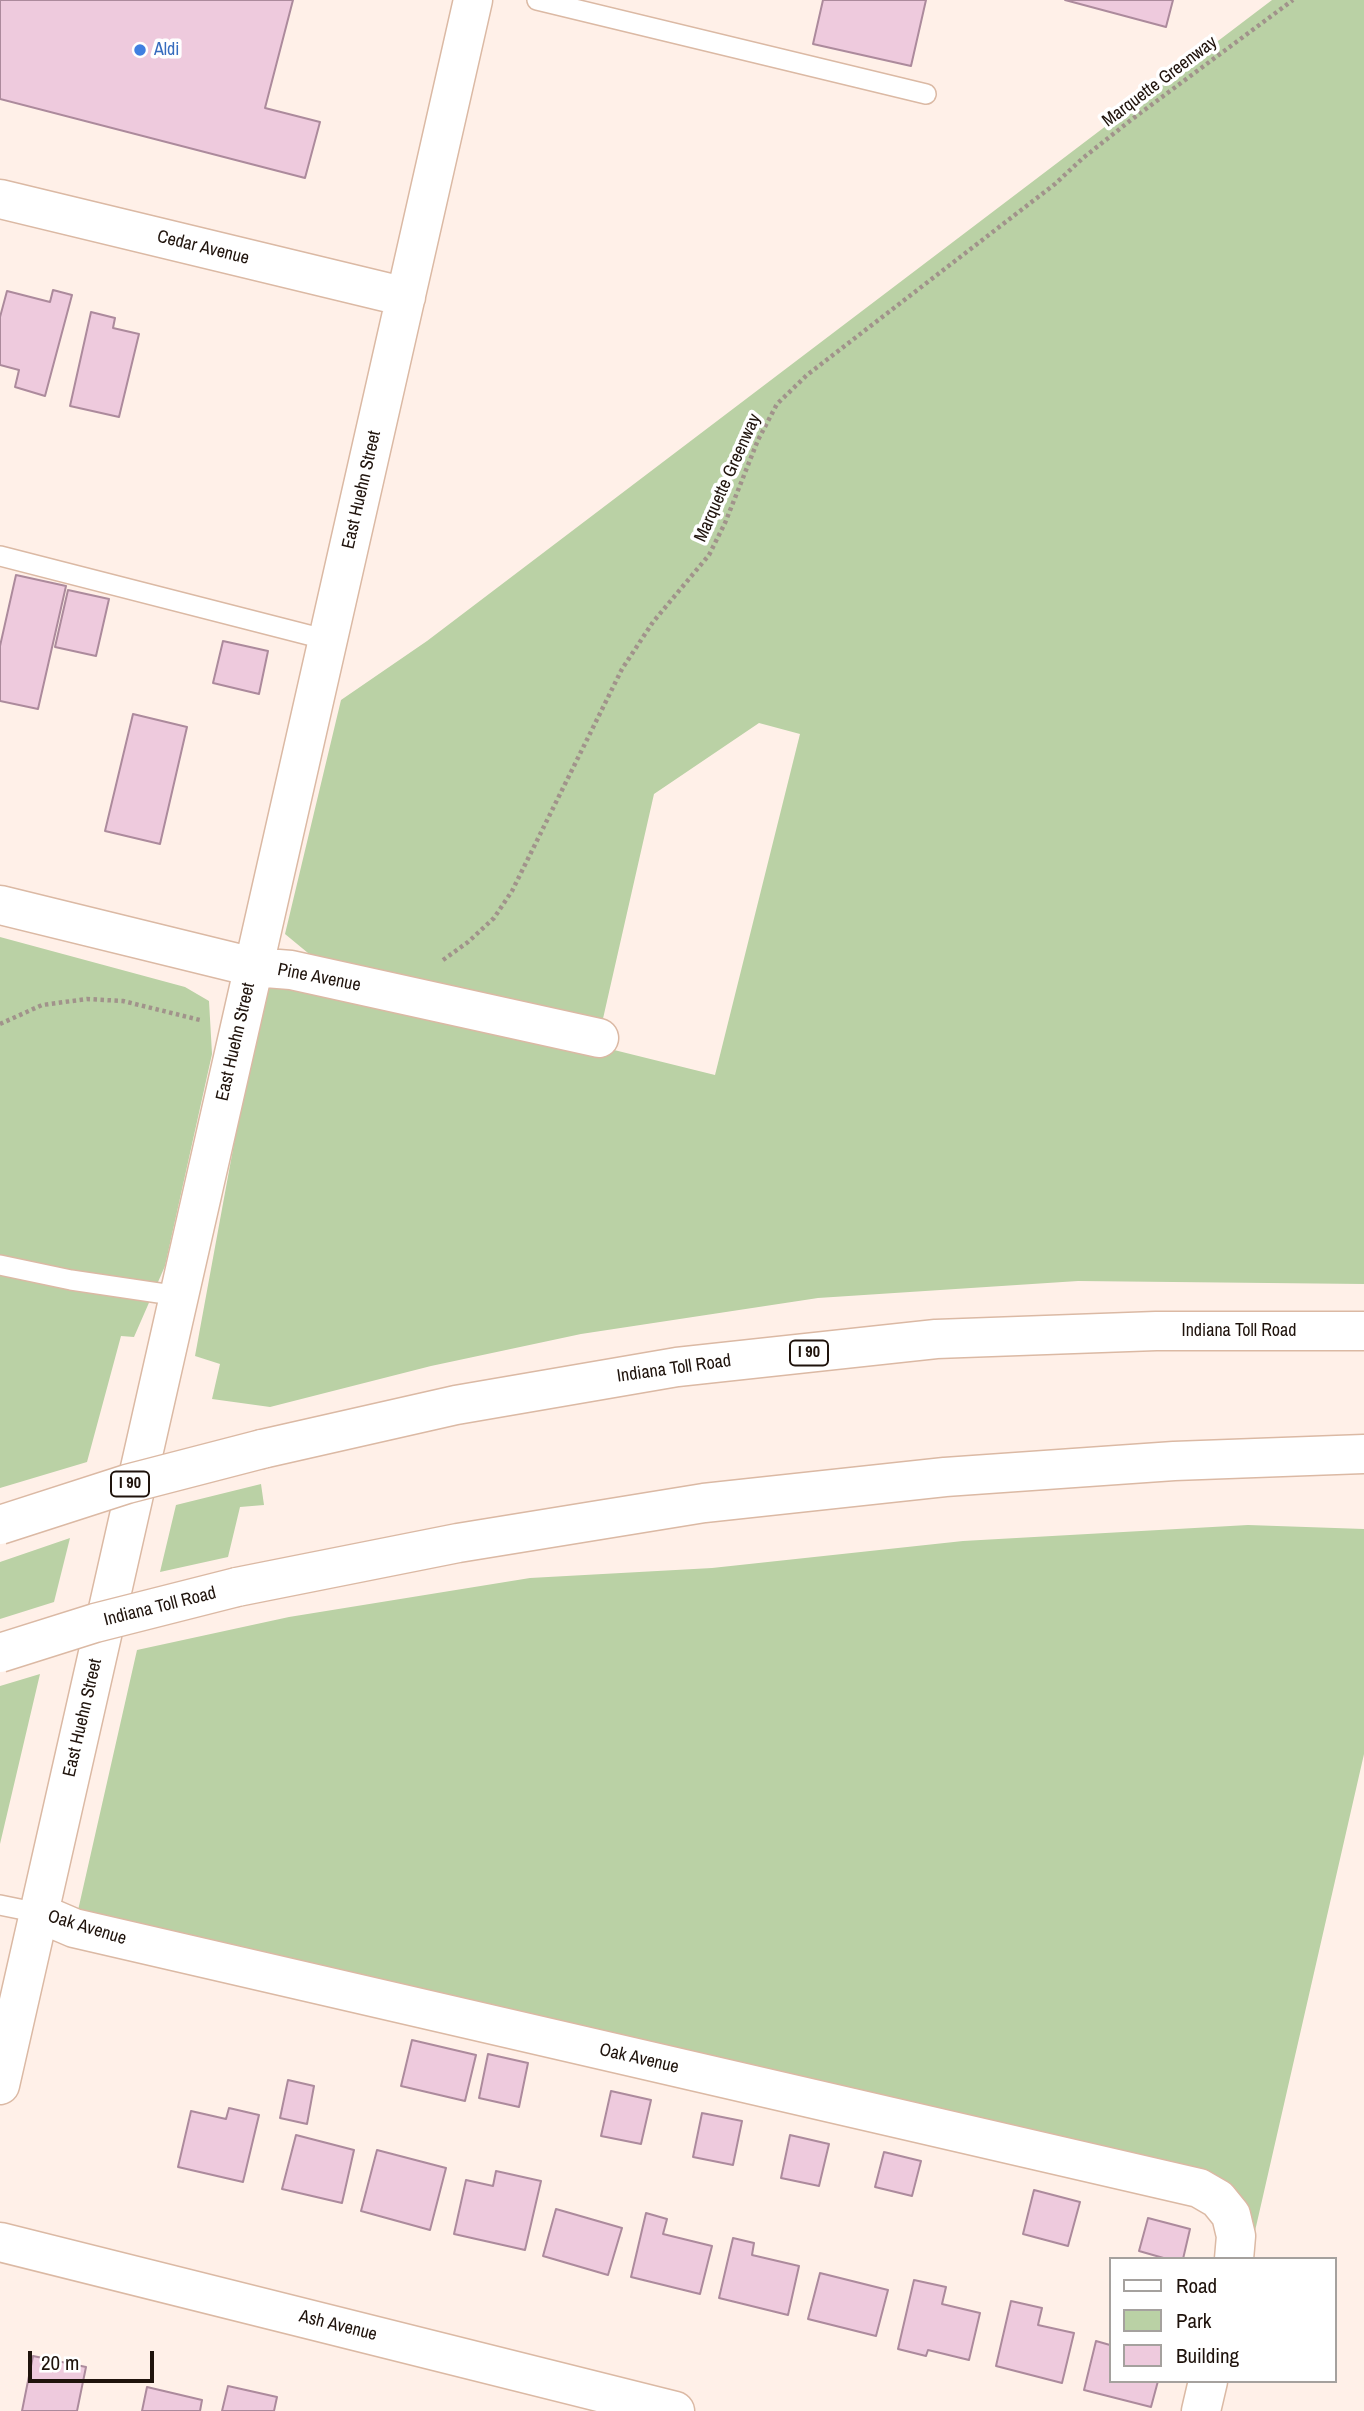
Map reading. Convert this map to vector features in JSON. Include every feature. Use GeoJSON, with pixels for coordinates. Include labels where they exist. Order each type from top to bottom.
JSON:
{"type":"FeatureCollection","features":[{"type":"Feature","properties":{"kind":"main road","name":"East Huehn Street"},"geometry":{"type":"LineString","coordinates":[[0,2085],[473,0]]}},
{"type":"Feature","properties":{"kind":"main road","name":"Cedar Avenue"},"geometry":{"type":"LineString","coordinates":[[0,199],[406,297]]}},
{"type":"Feature","properties":{"kind":"main road","name":"Pine Avenue"},"geometry":{"type":"LineString","coordinates":[[0,905],[253,967],[291,970],[599,1038]]}},
{"type":"Feature","properties":{"kind":"main road","name":"Indiana Toll Road"},"geometry":{"type":"LineString","coordinates":[[0,1525],[127,1484],[262,1449],[456,1405],[704,1364],[936,1339],[1156,1331],[1364,1331]]}},
{"type":"Feature","properties":{"kind":"main road","name":"Indiana Toll Road"},"geometry":{"type":"LineString","coordinates":[[0,1653],[95,1623],[237,1587],[458,1543],[717,1502],[945,1477],[1174,1461],[1364,1454]]}},
{"type":"Feature","properties":{"kind":"main road","name":"Oak Avenue"},"geometry":{"type":"LineString","coordinates":[[39,1913],[74,1928],[1199,2189],[1218,2199],[1231,2215],[1236,2236],[1234,2257]]}},
{"type":"Feature","properties":{"kind":"main road","name":"Ash Avenue"},"geometry":{"type":"LineString","coordinates":[[0,2242],[675,2411]]}},
{"type":"Feature","properties":{"kind":"main road"},"geometry":{"type":"LineString","coordinates":[[1201,2411],[1208,2383]]}},
{"type":"Feature","properties":{"kind":"lane"},"geometry":{"type":"LineString","coordinates":[[537,0],[926,94]]}},
{"type":"Feature","properties":{"kind":"lane"},"geometry":{"type":"LineString","coordinates":[[0,556],[328,640]]}},
{"type":"Feature","properties":{"kind":"lane"},"geometry":{"type":"LineString","coordinates":[[0,1265],[71,1280],[179,1296]]}},
{"type":"Feature","properties":{"kind":"lane"},"geometry":{"type":"LineString","coordinates":[[0,1905],[39,1913]]}},
{"type":"Feature","properties":{"kind":"path","name":"Marquette Greenway"},"geometry":{"type":"LineString","coordinates":[[438,964],[494,918],[512,891],[622,669],[653,622],[709,555],[758,440],[777,404],[807,375],[1055,184],[1131,120],[1293,0]]}},
{"type":"Feature","properties":{"kind":"path"},"geometry":{"type":"LineString","coordinates":[[0,1024],[42,1005],[87,999],[123,1001],[205,1022]]}},
{"type":"Feature","properties":{"kind":"green space"},"geometry":{"type":"Polygon","coordinates":[[[1272,0],[1364,0],[1364,1284],[1078,1281],[818,1298],[581,1334],[431,1366],[270,1407],[212,1399],[220,1364],[195,1356],[267,964],[715,1075],[800,734],[759,723],[654,794],[602,1023],[367,979],[308,953],[285,934],[341,700],[427,641],[1272,0]]]}},
{"type":"Feature","properties":{"kind":"green space"},"geometry":{"type":"Polygon","coordinates":[[[0,937],[185,987],[209,1001],[212,1054],[165,1266],[134,1337],[121,1336],[87,1462],[0,1488],[0,937]]]}},
{"type":"Feature","properties":{"kind":"green space"},"geometry":{"type":"Polygon","coordinates":[[[261,1484],[264,1505],[240,1507],[228,1557],[160,1572],[176,1505],[261,1484]]]}},
{"type":"Feature","properties":{"kind":"green space"},"geometry":{"type":"Polygon","coordinates":[[[1248,1525],[1364,1529],[1364,1754],[1255,2231],[1231,2215],[74,1928],[137,1650],[289,1617],[530,1578],[712,1568],[963,1541],[1248,1525]]]}},
{"type":"Feature","properties":{"kind":"green space"},"geometry":{"type":"Polygon","coordinates":[[[70,1538],[54,1602],[0,1619],[0,1562],[70,1538]]]}},
{"type":"Feature","properties":{"kind":"green space"},"geometry":{"type":"Polygon","coordinates":[[[40,1674],[0,1844],[0,1686],[40,1674]]]}},
{"type":"Feature","properties":{"kind":"building","name":"Aldi"},"geometry":{"type":"Polygon","coordinates":[[[0,0],[293,0],[265,108],[320,122],[305,178],[0,99],[0,0]]]}},
{"type":"Feature","properties":{"kind":"building"},"geometry":{"type":"Polygon","coordinates":[[[823,0],[926,0],[911,66],[813,44],[823,0]]]}},
{"type":"Feature","properties":{"kind":"building"},"geometry":{"type":"Polygon","coordinates":[[[1065,0],[1173,0],[1166,27],[1065,0]]]}},
{"type":"Feature","properties":{"kind":"building"},"geometry":{"type":"Polygon","coordinates":[[[53,290],[72,295],[45,396],[15,387],[19,370],[0,365],[0,317],[7,291],[50,302],[53,290]]]}},
{"type":"Feature","properties":{"kind":"building"},"geometry":{"type":"Polygon","coordinates":[[[91,312],[115,318],[113,328],[139,334],[119,417],[70,406],[91,312]]]}},
{"type":"Feature","properties":{"kind":"building"},"geometry":{"type":"Polygon","coordinates":[[[16,575],[66,586],[38,709],[0,701],[0,646],[16,575]]]}},
{"type":"Feature","properties":{"kind":"building"},"geometry":{"type":"Polygon","coordinates":[[[68,590],[109,599],[96,656],[55,647],[68,590]]]}},
{"type":"Feature","properties":{"kind":"building"},"geometry":{"type":"Polygon","coordinates":[[[223,641],[268,651],[259,694],[213,683],[223,641]]]}},
{"type":"Feature","properties":{"kind":"building"},"geometry":{"type":"Polygon","coordinates":[[[133,714],[187,727],[160,844],[105,831],[133,714]]]}},
{"type":"Feature","properties":{"kind":"building"},"geometry":{"type":"Polygon","coordinates":[[[412,2040],[476,2055],[465,2101],[401,2086],[412,2040]]]}},
{"type":"Feature","properties":{"kind":"building"},"geometry":{"type":"Polygon","coordinates":[[[488,2054],[528,2063],[519,2107],[479,2098],[488,2054]]]}},
{"type":"Feature","properties":{"kind":"building"},"geometry":{"type":"Polygon","coordinates":[[[288,2080],[314,2086],[307,2124],[280,2118],[288,2080]]]}},
{"type":"Feature","properties":{"kind":"building"},"geometry":{"type":"Polygon","coordinates":[[[611,2091],[651,2100],[641,2144],[601,2136],[611,2091]]]}},
{"type":"Feature","properties":{"kind":"building"},"geometry":{"type":"Polygon","coordinates":[[[229,2108],[259,2115],[243,2182],[178,2167],[191,2111],[226,2119],[229,2108]]]}},
{"type":"Feature","properties":{"kind":"building"},"geometry":{"type":"Polygon","coordinates":[[[702,2113],[742,2121],[733,2165],[693,2157],[702,2113]]]}},
{"type":"Feature","properties":{"kind":"building"},"geometry":{"type":"Polygon","coordinates":[[[296,2135],[354,2150],[342,2203],[282,2189],[296,2135]]]}},
{"type":"Feature","properties":{"kind":"building"},"geometry":{"type":"Polygon","coordinates":[[[790,2135],[829,2144],[819,2186],[781,2178],[790,2135]]]}},
{"type":"Feature","properties":{"kind":"building"},"geometry":{"type":"Polygon","coordinates":[[[377,2150],[446,2168],[430,2230],[361,2211],[377,2150]]]}},
{"type":"Feature","properties":{"kind":"building"},"geometry":{"type":"Polygon","coordinates":[[[884,2152],[921,2161],[912,2196],[875,2187],[884,2152]]]}},
{"type":"Feature","properties":{"kind":"building"},"geometry":{"type":"Polygon","coordinates":[[[496,2171],[541,2181],[525,2250],[454,2234],[466,2180],[493,2186],[496,2171]]]}},
{"type":"Feature","properties":{"kind":"building"},"geometry":{"type":"Polygon","coordinates":[[[1034,2190],[1080,2202],[1068,2246],[1023,2234],[1034,2190]]]}},
{"type":"Feature","properties":{"kind":"building"},"geometry":{"type":"Polygon","coordinates":[[[556,2209],[622,2228],[608,2275],[543,2256],[556,2209]]]}},
{"type":"Feature","properties":{"kind":"building"},"geometry":{"type":"Polygon","coordinates":[[[646,2213],[667,2219],[663,2234],[712,2246],[700,2294],[631,2277],[646,2213]]]}},
{"type":"Feature","properties":{"kind":"building"},"geometry":{"type":"Polygon","coordinates":[[[1148,2218],[1190,2229],[1183,2257],[1160,2257],[1139,2251],[1148,2218]]]}},
{"type":"Feature","properties":{"kind":"building"},"geometry":{"type":"Polygon","coordinates":[[[733,2238],[754,2243],[752,2255],[799,2266],[788,2315],[719,2298],[733,2238]]]}},
{"type":"Feature","properties":{"kind":"building"},"geometry":{"type":"Polygon","coordinates":[[[820,2273],[888,2290],[876,2336],[808,2319],[820,2273]]]}},
{"type":"Feature","properties":{"kind":"building"},"geometry":{"type":"Polygon","coordinates":[[[914,2280],[946,2287],[942,2304],[980,2313],[969,2360],[928,2350],[926,2356],[898,2349],[914,2280]]]}},
{"type":"Feature","properties":{"kind":"building"},"geometry":{"type":"Polygon","coordinates":[[[1011,2301],[1042,2308],[1038,2325],[1074,2333],[1062,2383],[996,2366],[1011,2301]]]}},
{"type":"Feature","properties":{"kind":"building"},"geometry":{"type":"Polygon","coordinates":[[[1096,2341],[1108,2344],[1108,2383],[1157,2383],[1151,2407],[1084,2390],[1096,2341]]]}},
{"type":"Feature","properties":{"kind":"building"},"geometry":{"type":"Polygon","coordinates":[[[33,2356],[86,2367],[77,2411],[22,2411],[33,2356]]]}},
{"type":"Feature","properties":{"kind":"building"},"geometry":{"type":"Polygon","coordinates":[[[228,2386],[277,2397],[274,2411],[222,2411],[228,2386]]]}},
{"type":"Feature","properties":{"kind":"building"},"geometry":{"type":"Polygon","coordinates":[[[147,2387],[202,2400],[200,2411],[142,2411],[147,2387]]]}},
{"type":"Feature","properties":{"kind":"place","name":"Aldi"},"geometry":{"type":"Point","coordinates":[140,50]}}]}
